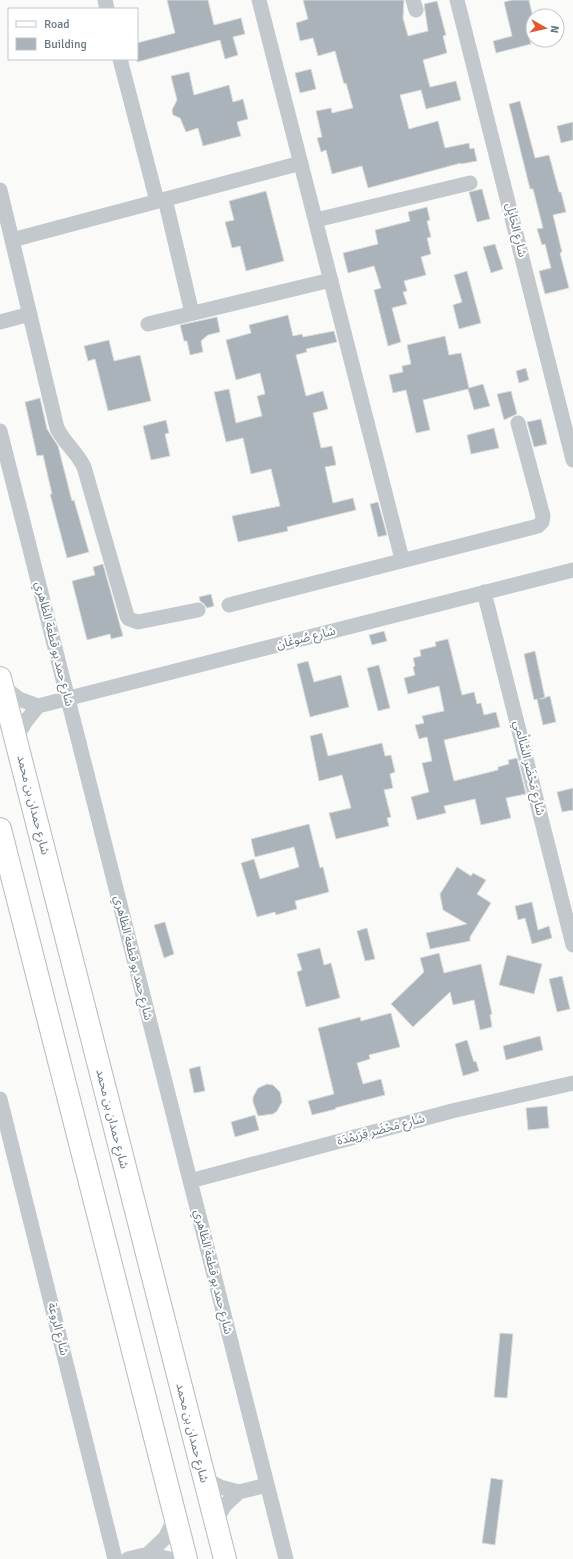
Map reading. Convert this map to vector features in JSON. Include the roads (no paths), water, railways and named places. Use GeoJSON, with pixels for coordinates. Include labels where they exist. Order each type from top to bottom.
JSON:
{"type":"FeatureCollection","features":[{"type":"Feature","properties":{"kind":"main road","name":"شارع حمدان بن محمد"},"geometry":{"type":"LineString","coordinates":[[1,682],[203,1478],[225,1559]]}},
{"type":"Feature","properties":{"kind":"main road"},"geometry":{"type":"LineString","coordinates":[[0,828],[186,1559]]}},
{"type":"Feature","properties":{"kind":"street"},"geometry":{"type":"LineString","coordinates":[[259,0],[402,560]]}},
{"type":"Feature","properties":{"kind":"street","name":"شارع الحَايِل"},"geometry":{"type":"LineString","coordinates":[[457,0],[573,460]]}},
{"type":"Feature","properties":{"kind":"street"},"geometry":{"type":"LineString","coordinates":[[120,60],[192,313]]}},
{"type":"Feature","properties":{"kind":"street"},"geometry":{"type":"LineString","coordinates":[[12,240],[301,163]]}},
{"type":"Feature","properties":{"kind":"street"},"geometry":{"type":"LineString","coordinates":[[316,220],[470,183]]}},
{"type":"Feature","properties":{"kind":"street"},"geometry":{"type":"LineString","coordinates":[[0,190],[57,428],[66,444],[81,460],[84,467],[127,616],[129,619],[138,622],[198,610]]}},
{"type":"Feature","properties":{"kind":"street"},"geometry":{"type":"LineString","coordinates":[[148,324],[331,280]]}},
{"type":"Feature","properties":{"kind":"street"},"geometry":{"type":"LineString","coordinates":[[0,322],[30,314]]}},
{"type":"Feature","properties":{"kind":"street"},"geometry":{"type":"LineString","coordinates":[[229,605],[538,526],[542,522],[543,516],[518,423]]}},
{"type":"Feature","properties":{"kind":"street","name":"شارع حمد بو قطعة الظاهري"},"geometry":{"type":"LineString","coordinates":[[0,431],[286,1559]]}},
{"type":"Feature","properties":{"kind":"street","name":"شارع صُوغَان"},"geometry":{"type":"LineString","coordinates":[[38,706],[573,570]]}},
{"type":"Feature","properties":{"kind":"street","name":"شارع مَحْضَر السَّالْمي"},"geometry":{"type":"LineString","coordinates":[[484,592],[573,944]]}},
{"type":"Feature","properties":{"kind":"street"},"geometry":{"type":"LineString","coordinates":[[1,682],[19,699],[38,706],[16,737]]}},
{"type":"Feature","properties":{"kind":"street","name":"شارع مَحْضَر قِرَيمْدَة"},"geometry":{"type":"LineString","coordinates":[[190,1181],[452,1111],[573,1083]]}},
{"type":"Feature","properties":{"kind":"street","name":"شارع الروعة"},"geometry":{"type":"LineString","coordinates":[[0,1099],[115,1559]]}},
{"type":"Feature","properties":{"kind":"street"},"geometry":{"type":"LineString","coordinates":[[203,1478],[220,1487],[239,1492],[267,1485]]}},
{"type":"Feature","properties":{"kind":"street"},"geometry":{"type":"LineString","coordinates":[[215,1522],[225,1505],[239,1492]]}},
{"type":"Feature","properties":{"kind":"street"},"geometry":{"type":"LineString","coordinates":[[148,1554],[165,1538],[175,1518]]}},
{"type":"Feature","properties":{"kind":"street"},"geometry":{"type":"LineString","coordinates":[[128,1559],[148,1554],[170,1559]]}}]}
